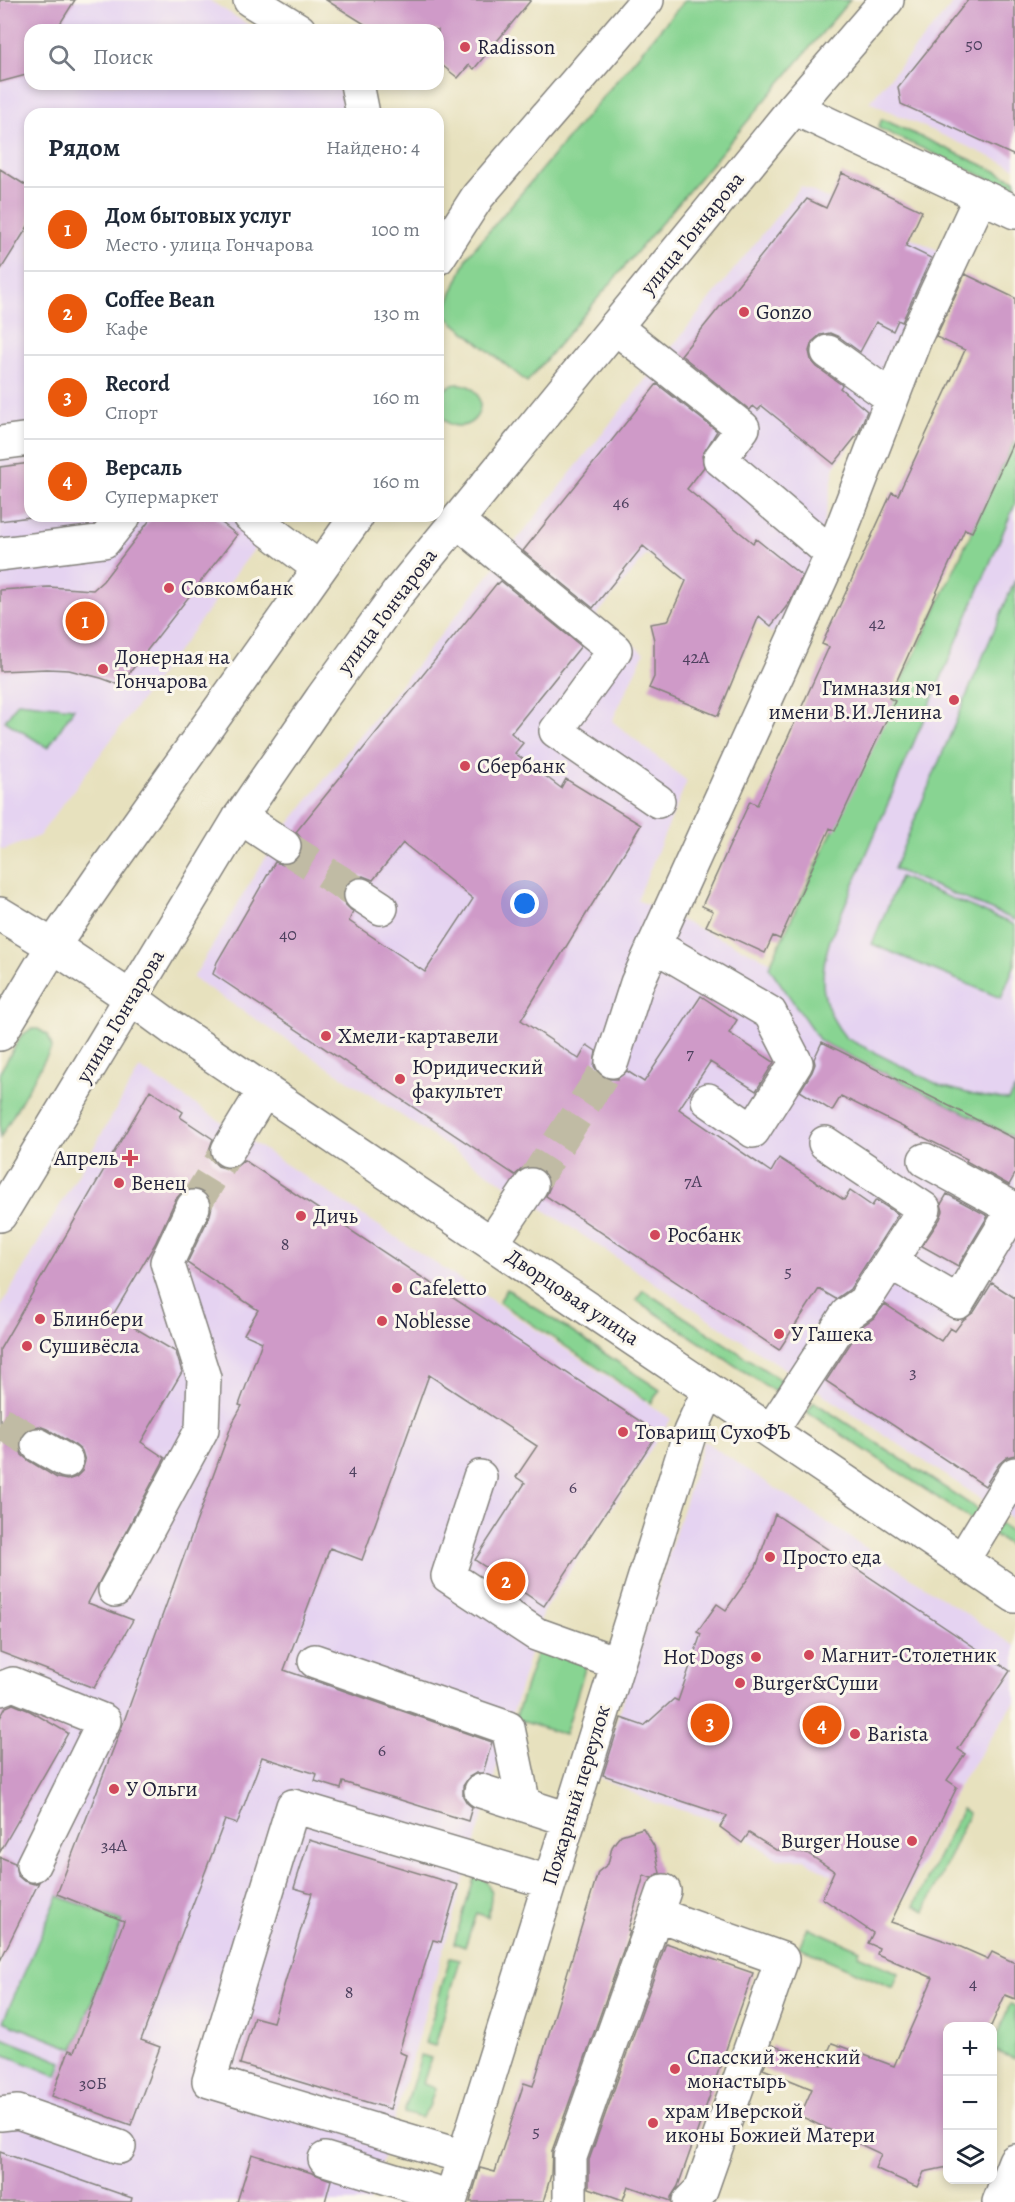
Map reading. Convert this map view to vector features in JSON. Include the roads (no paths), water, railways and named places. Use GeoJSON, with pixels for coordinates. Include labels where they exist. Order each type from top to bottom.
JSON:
{"type":"FeatureCollection","features":[{"type":"Feature","properties":{"kind":"main road"},"geometry":{"type":"LineString","coordinates":[[250,0],[289,24]]}},
{"type":"Feature","properties":{"kind":"main road"},"geometry":{"type":"LineString","coordinates":[[444,249],[478,196],[647,0]]}},
{"type":"Feature","properties":{"kind":"main road","name":"улица Гончарова"},"geometry":{"type":"LineString","coordinates":[[0,1215],[240,817],[391,602],[794,108],[887,0]]}},
{"type":"Feature","properties":{"kind":"main road"},"geometry":{"type":"LineString","coordinates":[[358,90],[362,108]]}},
{"type":"Feature","properties":{"kind":"main road"},"geometry":{"type":"LineString","coordinates":[[794,108],[1015,212]]}},
{"type":"Feature","properties":{"kind":"main road"},"geometry":{"type":"LineString","coordinates":[[612,1061],[637,983],[832,554],[916,336],[981,196]]}},
{"type":"Feature","properties":{"kind":"main road"},"geometry":{"type":"LineString","coordinates":[[615,327],[743,428],[720,459],[832,554]]}},
{"type":"Feature","properties":{"kind":"main road"},"geometry":{"type":"LineString","coordinates":[[828,352],[892,398]]}},
{"type":"Feature","properties":{"kind":"main road"},"geometry":{"type":"LineString","coordinates":[[0,443],[24,440]]}},
{"type":"Feature","properties":{"kind":"main road"},"geometry":{"type":"LineString","coordinates":[[457,521],[615,650],[556,731],[658,801]]}},
{"type":"Feature","properties":{"kind":"main road"},"geometry":{"type":"LineString","coordinates":[[0,554],[104,541],[119,522]]}},
{"type":"Feature","properties":{"kind":"main road"},"geometry":{"type":"LineString","coordinates":[[258,522],[319,568]]}},
{"type":"Feature","properties":{"kind":"main road"},"geometry":{"type":"LineString","coordinates":[[0,1034],[53,946],[353,522]]}},
{"type":"Feature","properties":{"kind":"main road"},"geometry":{"type":"LineString","coordinates":[[240,817],[284,846]]}},
{"type":"Feature","properties":{"kind":"main road","name":"Дворцовая улица"},"geometry":{"type":"LineString","coordinates":[[0,914],[131,998],[172,1028],[1015,1596]]}},
{"type":"Feature","properties":{"kind":"main road"},"geometry":{"type":"LineString","coordinates":[[654,945],[770,1013],[796,1063],[753,1131],[708,1100]]}},
{"type":"Feature","properties":{"kind":"main road"},"geometry":{"type":"LineString","coordinates":[[228,1150],[265,1089]]}},
{"type":"Feature","properties":{"kind":"main road"},"geometry":{"type":"LineString","coordinates":[[771,1431],[847,1314],[864,1302],[924,1209],[825,1143]]}},
{"type":"Feature","properties":{"kind":"main road"},"geometry":{"type":"LineString","coordinates":[[890,1262],[958,1302],[1014,1209],[925,1160]]}},
{"type":"Feature","properties":{"kind":"main road"},"geometry":{"type":"LineString","coordinates":[[492,1243],[531,1185]]}},
{"type":"Feature","properties":{"kind":"main road"},"geometry":{"type":"LineString","coordinates":[[116,1590],[202,1429],[204,1378],[167,1262],[193,1207]]}},
{"type":"Feature","properties":{"kind":"main road","name":"Пожарный переулок"},"geometry":{"type":"LineString","coordinates":[[450,2200],[690,1431],[709,1390]]}},
{"type":"Feature","properties":{"kind":"main road"},"geometry":{"type":"LineString","coordinates":[[38,1444],[66,1461]]}},
{"type":"Feature","properties":{"kind":"main road"},"geometry":{"type":"LineString","coordinates":[[962,1561],[1015,1474]]}},
{"type":"Feature","properties":{"kind":"main road"},"geometry":{"type":"LineString","coordinates":[[480,1476],[448,1576],[536,1634],[617,1662]]}},
{"type":"Feature","properties":{"kind":"main road"},"geometry":{"type":"LineString","coordinates":[[315,1661],[508,1728],[524,1805]]}},
{"type":"Feature","properties":{"kind":"main road"},"geometry":{"type":"LineString","coordinates":[[0,1689],[13,1684],[104,1721],[33,1865]]}},
{"type":"Feature","properties":{"kind":"main road"},"geometry":{"type":"LineString","coordinates":[[481,1791],[568,1820]]}},
{"type":"Feature","properties":{"kind":"main road"},"geometry":{"type":"LineString","coordinates":[[464,2157],[209,2081],[289,1818],[293,1806],[549,1882]]}},
{"type":"Feature","properties":{"kind":"main road"},"geometry":{"type":"LineString","coordinates":[[570,2202],[570,2157],[660,1903],[782,1959],[701,2190],[689,2202]]}},
{"type":"Feature","properties":{"kind":"main road"},"geometry":{"type":"LineString","coordinates":[[0,2114],[18,2112],[119,2147]]}},
{"type":"Feature","properties":{"kind":"main road"},"geometry":{"type":"LineString","coordinates":[[325,2160],[450,2200]]}},
{"type":"Feature","properties":{"kind":"main road"},"geometry":{"type":"LineString","coordinates":[[999,2202],[1015,2161]]}},
{"type":"Feature","properties":{"kind":"tunnel"},"geometry":{"type":"LineString","coordinates":[[284,846],[361,895]]}},
{"type":"Feature","properties":{"kind":"tunnel"},"geometry":{"type":"LineString","coordinates":[[531,1185],[612,1061]]}},
{"type":"Feature","properties":{"kind":"tunnel"},"geometry":{"type":"LineString","coordinates":[[193,1207],[228,1150]]}},
{"type":"Feature","properties":{"kind":"tunnel"},"geometry":{"type":"LineString","coordinates":[[0,1422],[38,1445]]}},
{"type":"Feature","properties":{"kind":"place","name":"Radisson"},"geometry":{"type":"Point","coordinates":[465,47]}},
{"type":"Feature","properties":{"kind":"place","name":"Gonzo"},"geometry":{"type":"Point","coordinates":[744,312]}},
{"type":"Feature","properties":{"kind":"place","name":"Совкомбанк"},"geometry":{"type":"Point","coordinates":[169,588]}},
{"type":"Feature","properties":{"kind":"place","name":"Дом бытовых услуг"},"geometry":{"type":"Point","coordinates":[85,621]}},
{"type":"Feature","properties":{"kind":"place","name":"Донерная на Гончарова"},"geometry":{"type":"Point","coordinates":[103,669]}},
{"type":"Feature","properties":{"kind":"place","name":"Гимназия №1 имени В.И.Ленина"},"geometry":{"type":"Point","coordinates":[954,700]}},
{"type":"Feature","properties":{"kind":"place","name":"Сбербанк"},"geometry":{"type":"Point","coordinates":[465,766]}},
{"type":"Feature","properties":{"kind":"place","name":"Хмели-картавели"},"geometry":{"type":"Point","coordinates":[326,1036]}},
{"type":"Feature","properties":{"kind":"place","name":"Юридический факультет"},"geometry":{"type":"Point","coordinates":[400,1079]}},
{"type":"Feature","properties":{"kind":"place","name":"Апрель"},"geometry":{"type":"Point","coordinates":[130,1158]}},
{"type":"Feature","properties":{"kind":"place","name":"Венец"},"geometry":{"type":"Point","coordinates":[119,1183]}},
{"type":"Feature","properties":{"kind":"place","name":"Дичь"},"geometry":{"type":"Point","coordinates":[301,1216]}},
{"type":"Feature","properties":{"kind":"place","name":"Росбанк"},"geometry":{"type":"Point","coordinates":[655,1235]}},
{"type":"Feature","properties":{"kind":"place","name":"Cafeletto"},"geometry":{"type":"Point","coordinates":[397,1288]}},
{"type":"Feature","properties":{"kind":"place","name":"Блинбери"},"geometry":{"type":"Point","coordinates":[40,1319]}},
{"type":"Feature","properties":{"kind":"place","name":"Noblesse"},"geometry":{"type":"Point","coordinates":[382,1321]}},
{"type":"Feature","properties":{"kind":"place","name":"У Гашека"},"geometry":{"type":"Point","coordinates":[779,1334]}},
{"type":"Feature","properties":{"kind":"place","name":"Сушивёсла"},"geometry":{"type":"Point","coordinates":[27,1346]}},
{"type":"Feature","properties":{"kind":"place","name":"Товарищ СухоФЪ"},"geometry":{"type":"Point","coordinates":[623,1432]}},
{"type":"Feature","properties":{"kind":"place","name":"Просто еда"},"geometry":{"type":"Point","coordinates":[770,1557]}},
{"type":"Feature","properties":{"kind":"place","name":"Coffee Bean"},"geometry":{"type":"Point","coordinates":[506,1581]}},
{"type":"Feature","properties":{"kind":"place","name":"Магнит-Столетник"},"geometry":{"type":"Point","coordinates":[809,1655]}},
{"type":"Feature","properties":{"kind":"place","name":"Hot Dogs"},"geometry":{"type":"Point","coordinates":[756,1657]}},
{"type":"Feature","properties":{"kind":"place","name":"Burger&Суши"},"geometry":{"type":"Point","coordinates":[740,1683]}},
{"type":"Feature","properties":{"kind":"place","name":"Record"},"geometry":{"type":"Point","coordinates":[710,1723]}},
{"type":"Feature","properties":{"kind":"place","name":"Версаль"},"geometry":{"type":"Point","coordinates":[822,1725]}},
{"type":"Feature","properties":{"kind":"place","name":"Barista"},"geometry":{"type":"Point","coordinates":[855,1734]}},
{"type":"Feature","properties":{"kind":"place","name":"У Ольги"},"geometry":{"type":"Point","coordinates":[114,1789]}},
{"type":"Feature","properties":{"kind":"place","name":"Burger House"},"geometry":{"type":"Point","coordinates":[912,1841]}},
{"type":"Feature","properties":{"kind":"place","name":"Спасский женский монастырь"},"geometry":{"type":"Point","coordinates":[675,2069]}},
{"type":"Feature","properties":{"kind":"place","name":"храм Иверской иконы Божией Матери"},"geometry":{"type":"Point","coordinates":[653,2123]}}]}
